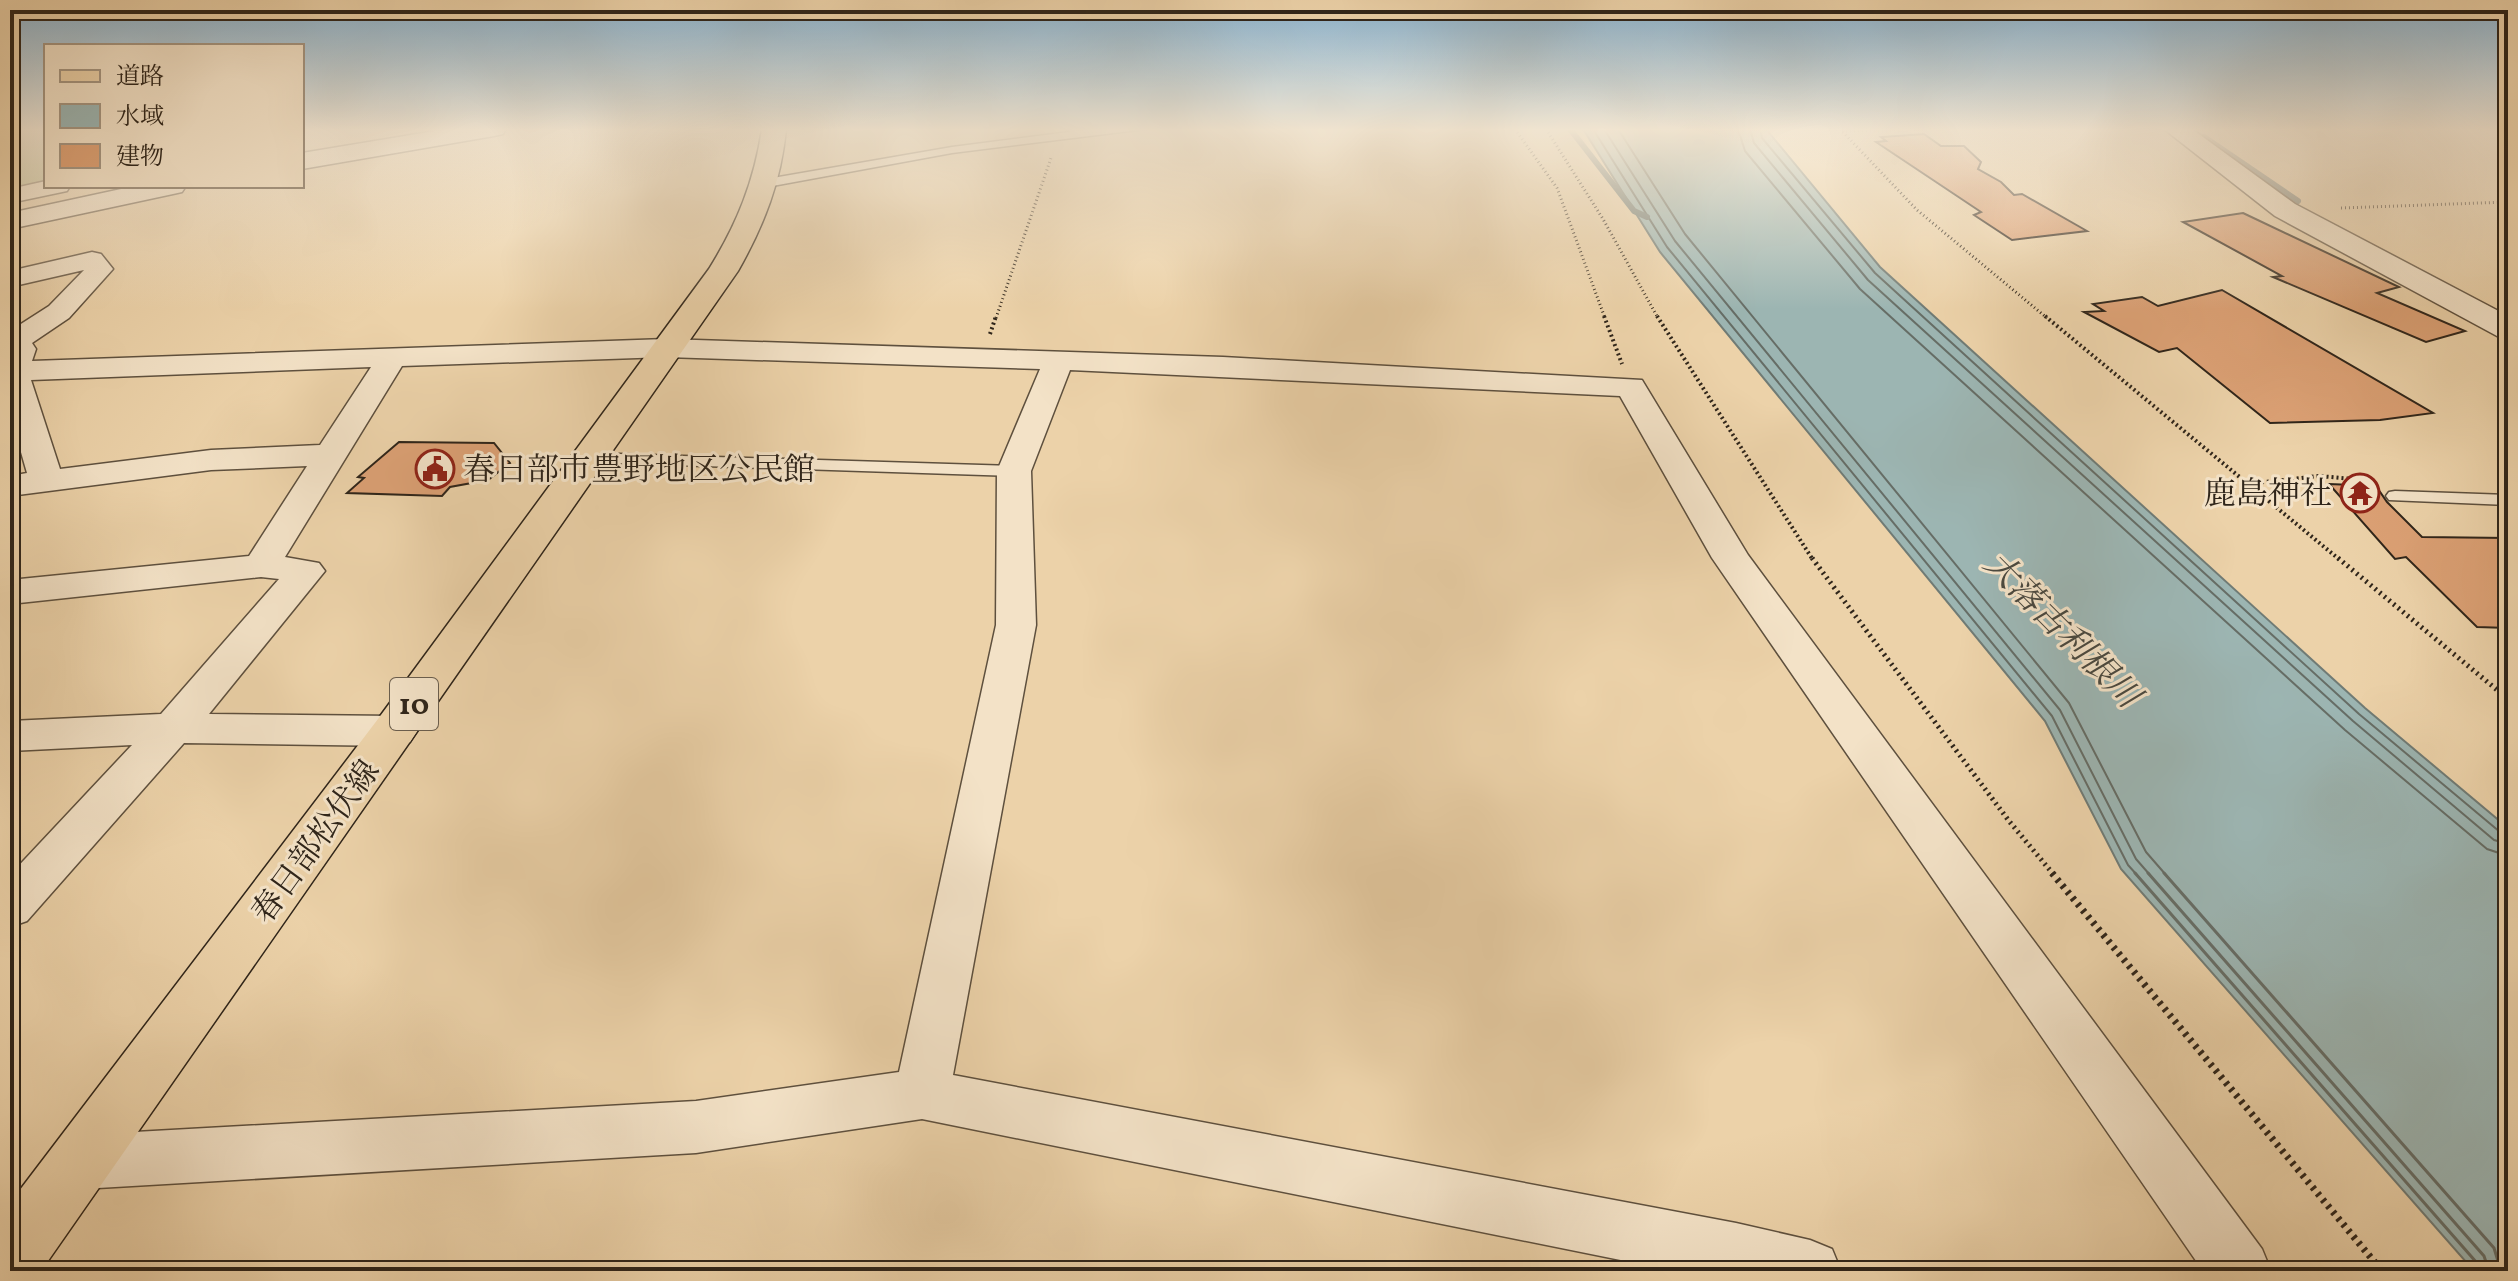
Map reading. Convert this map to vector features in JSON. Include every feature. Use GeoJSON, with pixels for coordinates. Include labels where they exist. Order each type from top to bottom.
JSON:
{"type":"FeatureCollection","features":[{"type":"Feature","properties":{"kind":"main road","name":"春日部松伏線"},"geometry":{"type":"LineString","coordinates":[[10,1258],[395,731],[723,271],[755,216],[765,189]]}},
{"type":"Feature","properties":{"kind":"street"},"geometry":{"type":"LineString","coordinates":[[10,196],[45,189]]}},
{"type":"Feature","properties":{"kind":"street"},"geometry":{"type":"LineString","coordinates":[[10,221],[160,189]]}},
{"type":"Feature","properties":{"kind":"street"},"geometry":{"type":"LineString","coordinates":[[2256,189],[2285,210],[2508,329]]}},
{"type":"Feature","properties":{"kind":"street"},"geometry":{"type":"LineString","coordinates":[[10,279],[92,260],[99,269],[67,306],[16,350]]}},
{"type":"Feature","properties":{"kind":"street"},"geometry":{"type":"LineString","coordinates":[[16,350],[393,356],[666,348],[1059,360],[1631,387],[1731,558],[2240,1271]]}},
{"type":"Feature","properties":{"kind":"street"},"geometry":{"type":"LineString","coordinates":[[16,350],[46,479]]}},
{"type":"Feature","properties":{"kind":"street"},"geometry":{"type":"LineString","coordinates":[[261,566],[393,356]]}},
{"type":"Feature","properties":{"kind":"street"},"geometry":{"type":"LineString","coordinates":[[922,1094],[1016,625],[1014,471],[1059,360]]}},
{"type":"Feature","properties":{"kind":"street"},"geometry":{"type":"LineString","coordinates":[[10,486],[211,460],[332,455]]}},
{"type":"Feature","properties":{"kind":"street"},"geometry":{"type":"LineString","coordinates":[[10,592],[261,566],[306,571],[173,728],[10,907]]}},
{"type":"Feature","properties":{"kind":"street"},"geometry":{"type":"LineString","coordinates":[[10,736],[173,728],[395,731]]}},
{"type":"Feature","properties":{"kind":"street"},"geometry":{"type":"LineString","coordinates":[[81,1162],[696,1127],[922,1094],[1736,1253],[1810,1271]]}},
{"type":"Feature","properties":{"kind":"lane"},"geometry":{"type":"LineString","coordinates":[[587,458],[1014,471]]}},
{"type":"Feature","properties":{"kind":"lane"},"geometry":{"type":"LineString","coordinates":[[2402,496],[2508,500]]}},
{"type":"Feature","properties":{"kind":"path"},"geometry":{"type":"LineString","coordinates":[[981,357],[1040,189]]}},
{"type":"Feature","properties":{"kind":"path"},"geometry":{"type":"LineString","coordinates":[[1557,189],[1631,387]]}},
{"type":"Feature","properties":{"kind":"path"},"geometry":{"type":"LineString","coordinates":[[1584,189],[1668,335],[1807,552],[2009,821],[2382,1271]]}},
{"type":"Feature","properties":{"kind":"path"},"geometry":{"type":"LineString","coordinates":[[1897,189],[1917,210],[2508,699]]}},
{"type":"Feature","properties":{"kind":"path"},"geometry":{"type":"LineString","coordinates":[[2285,210],[2508,202]]}},
{"type":"Feature","properties":{"kind":"path"},"geometry":{"type":"LineString","coordinates":[[2246,484],[2319,476],[2390,482],[2402,496]]}},
{"type":"Feature","properties":{"kind":"water","name":"大落古利根川"},"geometry":{"type":"Polygon","coordinates":[[[1620,189],[1815,189],[1880,267],[2365,708],[2508,828],[2508,1271],[2474,1271],[2121,869],[2045,721],[1660,252],[1620,189]]]}},
{"type":"Feature","properties":{"kind":"building"},"geometry":{"type":"Polygon","coordinates":[[[1946,189],[2008,189],[2014,195],[2022,194],[2087,231],[2012,240],[1974,215],[1981,212],[1946,189]]]}},
{"type":"Feature","properties":{"kind":"building"},"geometry":{"type":"Polygon","coordinates":[[[2243,213],[2399,287],[2377,293],[2465,331],[2426,342],[2273,277],[2282,276],[2183,222],[2243,213]]]}},
{"type":"Feature","properties":{"kind":"building"},"geometry":{"type":"Polygon","coordinates":[[[2222,290],[2433,413],[2380,420],[2270,423],[2177,348],[2159,352],[2084,312],[2104,311],[2093,304],[2142,297],[2158,306],[2222,290]]]}},
{"type":"Feature","properties":{"kind":"building","name":"春日部市豊野地区公民館"},"geometry":{"type":"Polygon","coordinates":[[[399,442],[494,443],[510,463],[488,480],[450,487],[442,496],[347,493],[364,478],[358,477],[399,442]]]}},
{"type":"Feature","properties":{"kind":"building"},"geometry":{"type":"Polygon","coordinates":[[[2329,484],[2376,486],[2387,502],[2422,537],[2508,538],[2508,628],[2477,627],[2406,557],[2395,559],[2329,484]]]}},
{"type":"Feature","properties":{"kind":"waterway"},"geometry":{"type":"LineString","coordinates":[[1617,189],[1634,211],[1647,217]]}},
{"type":"Feature","properties":{"kind":"waterway"},"geometry":{"type":"LineString","coordinates":[[2280,189],[2298,201]]}},
{"type":"Feature","properties":{"kind":"place","name":"春日部市豊野地区公民館"},"geometry":{"type":"Point","coordinates":[435,469]}},
{"type":"Feature","properties":{"kind":"place","name":"鹿島神社"},"geometry":{"type":"Point","coordinates":[2360,493]}}]}
